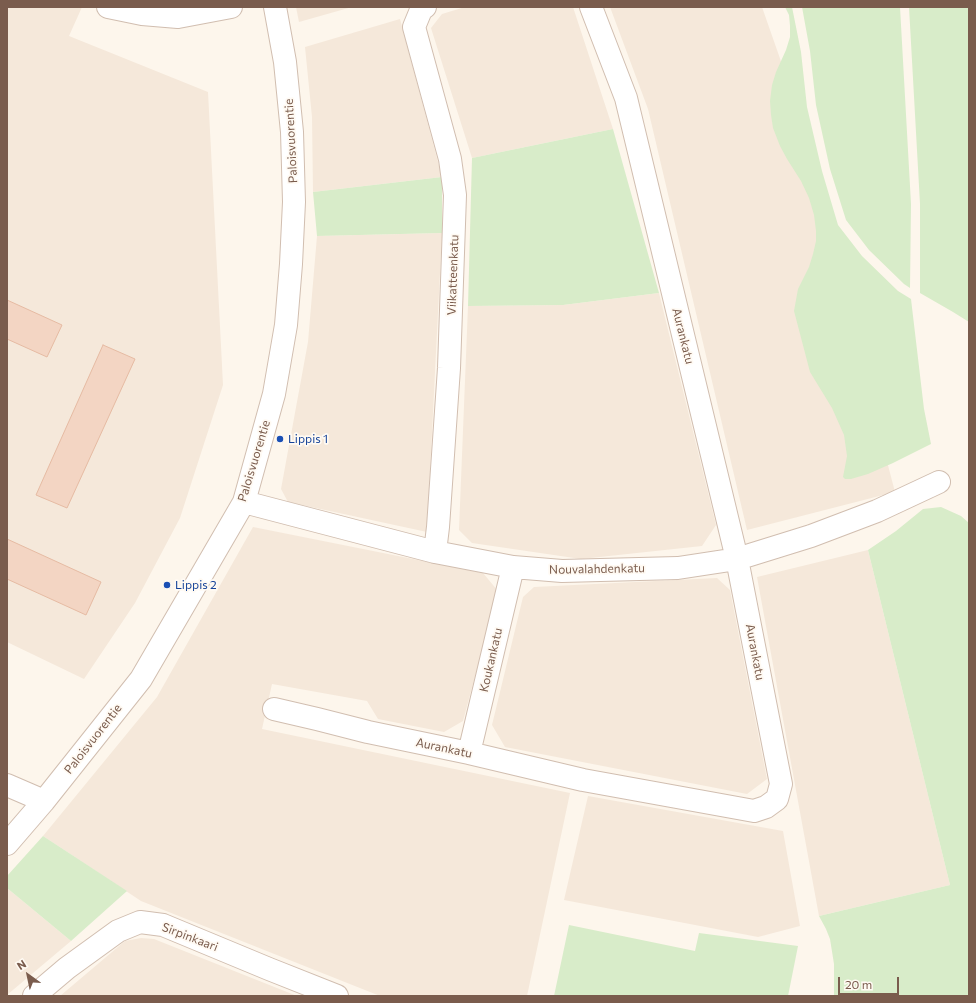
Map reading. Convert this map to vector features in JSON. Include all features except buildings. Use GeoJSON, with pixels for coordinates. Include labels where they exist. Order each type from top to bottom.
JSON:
{"type":"FeatureCollection","features":[{"type":"Feature","properties":{"kind":"street"},"geometry":{"type":"LineString","coordinates":[[108,7],[142,14],[178,17],[231,7]]}},
{"type":"Feature","properties":{"kind":"street","name":"Paloisvuorentie"},"geometry":{"type":"LineString","coordinates":[[7,844],[44,801],[140,679],[244,502],[274,394],[286,325],[291,264],[294,202],[292,132],[285,62],[275,7]]}},
{"type":"Feature","properties":{"kind":"street","name":"Viikatteenkatu"},"geometry":{"type":"LineString","coordinates":[[425,7],[421,10],[414,27],[450,159],[455,195],[449,368],[435,552]]}},
{"type":"Feature","properties":{"kind":"street","name":"Aurankatu"},"geometry":{"type":"LineString","coordinates":[[274,709],[368,732],[469,753],[583,780],[754,811],[766,807],[777,799],[780,784],[737,559],[626,98],[591,7]]}},
{"type":"Feature","properties":{"kind":"street","name":"Nouvalahdenkatu"},"geometry":{"type":"LineString","coordinates":[[244,502],[435,552],[513,567],[562,571],[678,568],[737,559],[811,536],[877,511],[939,482]]}},
{"type":"Feature","properties":{"kind":"street","name":"Koukankatu"},"geometry":{"type":"LineString","coordinates":[[469,753],[513,567]]}},
{"type":"Feature","properties":{"kind":"street"},"geometry":{"type":"LineString","coordinates":[[7,785],[44,801]]}},
{"type":"Feature","properties":{"kind":"street","name":"Sirpinkaari"},"geometry":{"type":"LineString","coordinates":[[34,996],[67,968],[118,931],[140,922],[163,925],[337,996]]}},
{"type":"Feature","properties":{"kind":"shaded area"},"geometry":{"type":"Polygon","coordinates":[[[7,7],[82,7],[69,36],[208,92],[223,385],[180,518],[135,603],[84,679],[7,642],[7,7]]]}},
{"type":"Feature","properties":{"kind":"shaded area"},"geometry":{"type":"Polygon","coordinates":[[[296,7],[352,7],[299,22],[296,7]]]}},
{"type":"Feature","properties":{"kind":"shaded area"},"geometry":{"type":"Polygon","coordinates":[[[465,7],[573,7],[613,129],[472,158],[431,28],[442,14],[465,7]]]}},
{"type":"Feature","properties":{"kind":"shaded area"},"geometry":{"type":"Polygon","coordinates":[[[610,7],[762,7],[784,70],[895,492],[747,530],[648,109],[610,7]]]}},
{"type":"Feature","properties":{"kind":"shaded area"},"geometry":{"type":"Polygon","coordinates":[[[400,19],[442,177],[313,192],[312,117],[305,47],[400,19]]]}},
{"type":"Feature","properties":{"kind":"shaded area"},"geometry":{"type":"Polygon","coordinates":[[[442,233],[427,532],[288,502],[281,489],[308,342],[317,236],[442,233]]]}},
{"type":"Feature","properties":{"kind":"shaded area"},"geometry":{"type":"Polygon","coordinates":[[[659,293],[716,525],[702,546],[581,559],[472,543],[459,530],[468,306],[563,305],[659,293]]]}},
{"type":"Feature","properties":{"kind":"shaded area"},"geometry":{"type":"Polygon","coordinates":[[[253,527],[483,573],[498,591],[463,721],[444,732],[378,719],[367,701],[272,684],[262,729],[570,793],[527,996],[380,996],[141,901],[43,836],[157,697],[253,527]]]}},
{"type":"Feature","properties":{"kind":"shaded area"},"geometry":{"type":"Polygon","coordinates":[[[868,550],[950,885],[819,916],[757,577],[868,550]]]}},
{"type":"Feature","properties":{"kind":"shaded area"},"geometry":{"type":"Polygon","coordinates":[[[717,578],[730,590],[767,779],[747,794],[505,747],[492,725],[523,597],[534,587],[717,578]]]}},
{"type":"Feature","properties":{"kind":"shaded area"},"geometry":{"type":"Polygon","coordinates":[[[588,796],[783,831],[800,926],[758,937],[564,900],[588,796]]]}},
{"type":"Feature","properties":{"kind":"shaded area"},"geometry":{"type":"Polygon","coordinates":[[[7,888],[71,941],[7,995],[7,888]]]}},
{"type":"Feature","properties":{"kind":"shaded area"},"geometry":{"type":"Polygon","coordinates":[[[141,938],[154,939],[297,996],[60,996],[125,941],[141,938]]]}},
{"type":"Feature","properties":{"kind":"green space"},"geometry":{"type":"Polygon","coordinates":[[[785,7],[792,7],[801,52],[807,107],[822,171],[838,225],[862,256],[898,291],[911,299],[924,409],[931,444],[868,474],[851,479],[845,479],[843,477],[847,456],[844,435],[832,408],[810,372],[794,311],[798,289],[809,267],[813,254],[816,241],[816,231],[814,215],[809,198],[801,181],[780,146],[773,128],[771,115],[770,101],[772,85],[790,37],[789,15],[785,7]]]}},
{"type":"Feature","properties":{"kind":"green space"},"geometry":{"type":"Polygon","coordinates":[[[802,7],[900,7],[911,204],[910,288],[869,250],[846,220],[830,169],[816,105],[810,51],[802,7]]]}},
{"type":"Feature","properties":{"kind":"green space"},"geometry":{"type":"Polygon","coordinates":[[[909,7],[969,7],[969,322],[920,293],[920,204],[909,7]]]}},
{"type":"Feature","properties":{"kind":"green space"},"geometry":{"type":"Polygon","coordinates":[[[613,129],[659,293],[563,305],[468,306],[472,158],[613,129]]]}},
{"type":"Feature","properties":{"kind":"green space"},"geometry":{"type":"Polygon","coordinates":[[[442,177],[442,233],[317,236],[313,192],[442,177]]]}},
{"type":"Feature","properties":{"kind":"green space"},"geometry":{"type":"Polygon","coordinates":[[[941,507],[961,516],[969,523],[969,996],[834,996],[834,964],[830,939],[819,916],[950,885],[868,550],[896,531],[923,509],[941,507]]]}},
{"type":"Feature","properties":{"kind":"green space"},"geometry":{"type":"Polygon","coordinates":[[[43,836],[127,891],[71,941],[7,888],[7,876],[43,836]]]}},
{"type":"Feature","properties":{"kind":"green space"},"geometry":{"type":"Polygon","coordinates":[[[569,925],[695,951],[699,933],[798,946],[788,996],[554,996],[569,925]]]}},
{"type":"Feature","properties":{"kind":"place","name":"Lippis 1"},"geometry":{"type":"Point","coordinates":[280,439]}},
{"type":"Feature","properties":{"kind":"place","name":"Lippis 2"},"geometry":{"type":"Point","coordinates":[167,585]}}]}
